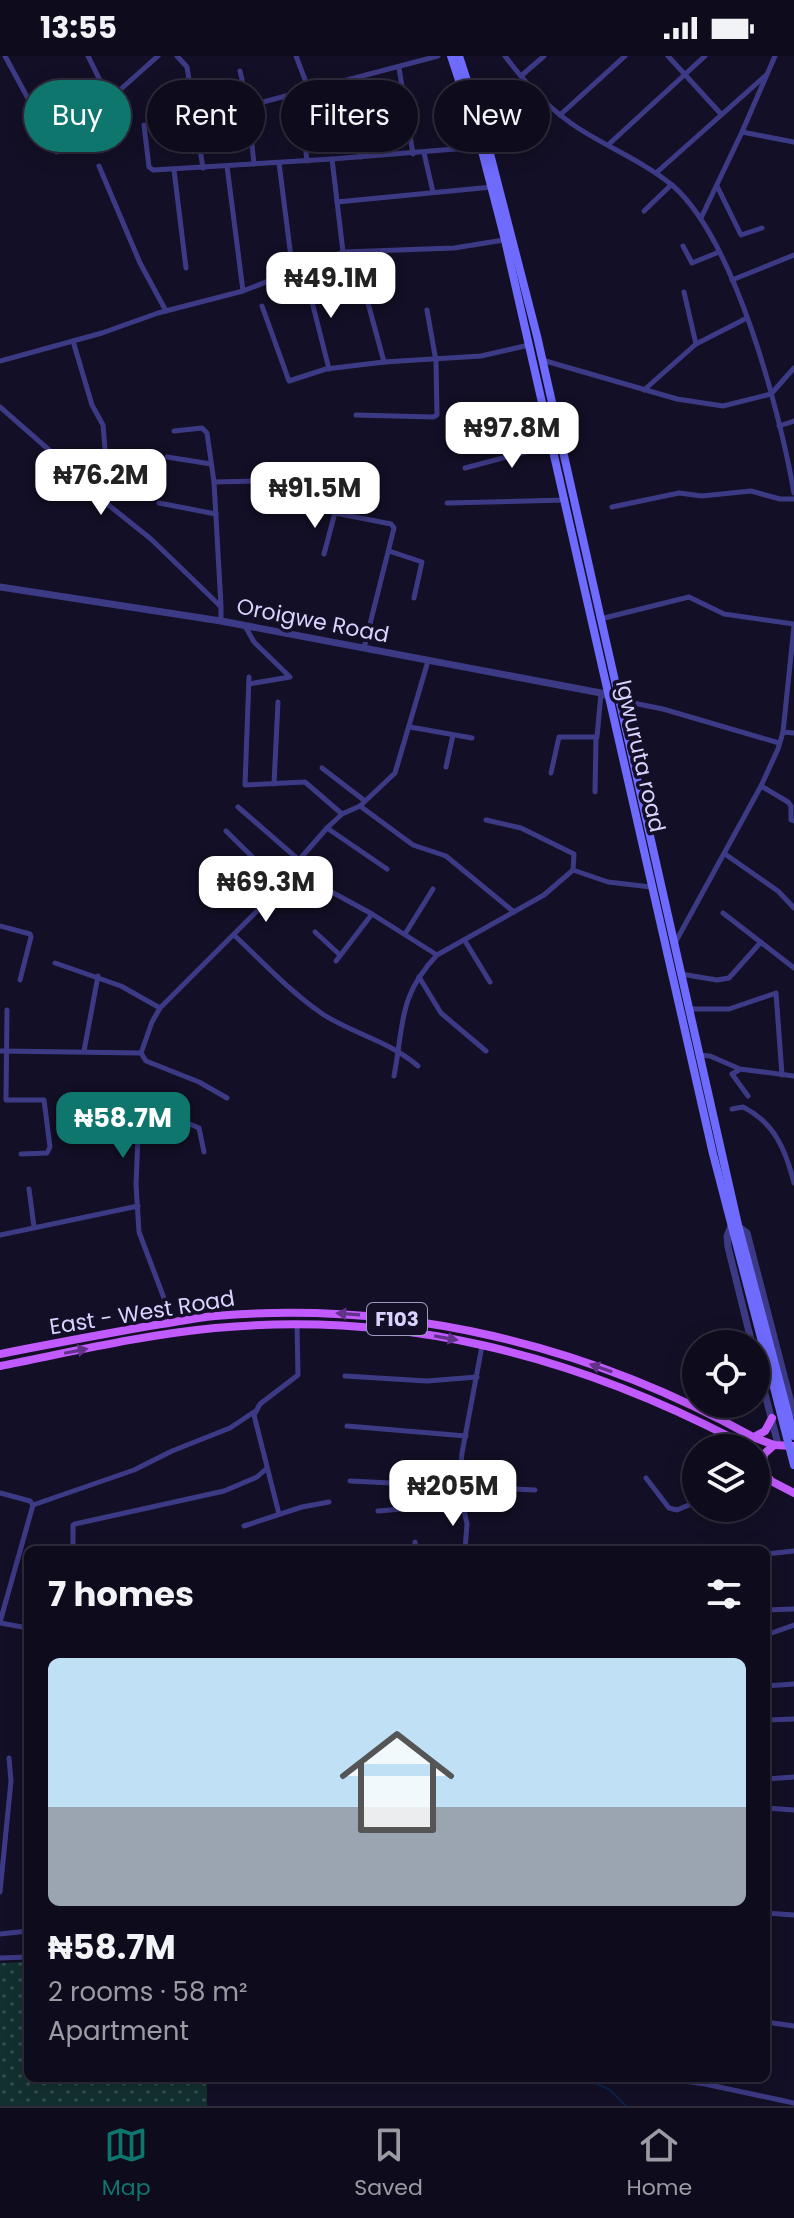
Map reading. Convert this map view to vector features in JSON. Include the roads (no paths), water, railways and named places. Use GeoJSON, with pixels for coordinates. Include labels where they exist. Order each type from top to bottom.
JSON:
{"type":"FeatureCollection","features":[{"type":"Feature","properties":{"kind":"main road","name":"Igwuruta road"},"geometry":{"type":"LineString","coordinates":[[451,56],[459,80]]}},
{"type":"Feature","properties":{"kind":"main road","name":"Igwuruta road"},"geometry":{"type":"LineString","coordinates":[[459,56],[487,142],[652,887],[734,1226],[781,1402],[794,1465]]}},
{"type":"Feature","properties":{"kind":"main road","name":"Igwuruta road"},"geometry":{"type":"LineString","coordinates":[[482,152],[541,360],[599,619],[609,696],[680,974],[734,1226]]}},
{"type":"Feature","properties":{"kind":"main road","name":"East - West Road"},"geometry":{"type":"LineString","coordinates":[[0,1354],[213,1316],[297,1312],[363,1315],[448,1325],[557,1353],[746,1434]]}},
{"type":"Feature","properties":{"kind":"main road","name":"East - West Road"},"geometry":{"type":"LineString","coordinates":[[0,1366],[174,1333],[247,1326],[297,1325],[404,1331],[482,1344],[642,1389],[725,1434]]}},
{"type":"Feature","properties":{"kind":"main road"},"geometry":{"type":"LineString","coordinates":[[781,1402],[794,1436]]}},
{"type":"Feature","properties":{"kind":"main road"},"geometry":{"type":"LineString","coordinates":[[759,1434],[765,1431],[772,1418]]}},
{"type":"Feature","properties":{"kind":"main road","name":"East - West Road"},"geometry":{"type":"LineString","coordinates":[[770,1442],[794,1446]]}},
{"type":"Feature","properties":{"kind":"main road"},"geometry":{"type":"LineString","coordinates":[[770,1449],[776,1444]]}},
{"type":"Feature","properties":{"kind":"main road"},"geometry":{"type":"LineString","coordinates":[[770,1480],[791,1492]]}},
{"type":"Feature","properties":{"kind":"street"},"geometry":{"type":"LineString","coordinates":[[5,56],[24,91]]}},
{"type":"Feature","properties":{"kind":"street"},"geometry":{"type":"LineString","coordinates":[[88,56],[100,80]]}},
{"type":"Feature","properties":{"kind":"street"},"geometry":{"type":"LineString","coordinates":[[131,80],[158,56]]}},
{"type":"Feature","properties":{"kind":"street"},"geometry":{"type":"LineString","coordinates":[[177,56],[187,67],[203,168]]}},
{"type":"Feature","properties":{"kind":"street"},"geometry":{"type":"LineString","coordinates":[[296,56],[305,80]]}},
{"type":"Feature","properties":{"kind":"street"},"geometry":{"type":"LineString","coordinates":[[353,80],[438,56]]}},
{"type":"Feature","properties":{"kind":"street"},"geometry":{"type":"LineString","coordinates":[[505,56],[560,115],[656,173],[701,218],[747,318],[792,468],[794,496],[774,498],[751,491],[702,496],[679,493],[612,507]]}},
{"type":"Feature","properties":{"kind":"street"},"geometry":{"type":"LineString","coordinates":[[521,76],[544,56]]}},
{"type":"Feature","properties":{"kind":"street"},"geometry":{"type":"LineString","coordinates":[[560,115],[625,56]]}},
{"type":"Feature","properties":{"kind":"street"},"geometry":{"type":"LineString","coordinates":[[668,56],[721,114]]}},
{"type":"Feature","properties":{"kind":"street"},"geometry":{"type":"LineString","coordinates":[[608,145],[705,56]]}},
{"type":"Feature","properties":{"kind":"street"},"geometry":{"type":"LineString","coordinates":[[701,218],[775,56]]}},
{"type":"Feature","properties":{"kind":"street"},"geometry":{"type":"LineString","coordinates":[[399,68],[413,154]]}},
{"type":"Feature","properties":{"kind":"street"},"geometry":{"type":"LineString","coordinates":[[240,71],[242,80]]}},
{"type":"Feature","properties":{"kind":"street"},"geometry":{"type":"LineString","coordinates":[[656,173],[766,76]]}},
{"type":"Feature","properties":{"kind":"street"},"geometry":{"type":"LineString","coordinates":[[144,125],[150,169],[174,170],[434,152]]}},
{"type":"Feature","properties":{"kind":"street"},"geometry":{"type":"LineString","coordinates":[[742,132],[794,142]]}},
{"type":"Feature","properties":{"kind":"street"},"geometry":{"type":"LineString","coordinates":[[253,152],[254,164]]}},
{"type":"Feature","properties":{"kind":"street"},"geometry":{"type":"LineString","coordinates":[[306,152],[307,161]]}},
{"type":"Feature","properties":{"kind":"street"},"geometry":{"type":"LineString","coordinates":[[359,152],[360,157]]}},
{"type":"Feature","properties":{"kind":"street"},"geometry":{"type":"LineString","coordinates":[[424,153],[433,192]]}},
{"type":"Feature","properties":{"kind":"street"},"geometry":{"type":"LineString","coordinates":[[332,159],[343,252]]}},
{"type":"Feature","properties":{"kind":"street"},"geometry":{"type":"LineString","coordinates":[[279,163],[293,273]]}},
{"type":"Feature","properties":{"kind":"street"},"geometry":{"type":"LineString","coordinates":[[99,166],[140,263],[166,311]]}},
{"type":"Feature","properties":{"kind":"street"},"geometry":{"type":"LineString","coordinates":[[227,166],[243,291]]}},
{"type":"Feature","properties":{"kind":"street"},"geometry":{"type":"LineString","coordinates":[[174,170],[186,268]]}},
{"type":"Feature","properties":{"kind":"street"},"geometry":{"type":"LineString","coordinates":[[644,211],[671,185]]}},
{"type":"Feature","properties":{"kind":"street"},"geometry":{"type":"LineString","coordinates":[[716,185],[741,235],[762,228]]}},
{"type":"Feature","properties":{"kind":"street"},"geometry":{"type":"LineString","coordinates":[[337,202],[492,187]]}},
{"type":"Feature","properties":{"kind":"street"},"geometry":{"type":"LineString","coordinates":[[0,361],[243,291],[343,252],[454,248],[505,240]]}},
{"type":"Feature","properties":{"kind":"street"},"geometry":{"type":"LineString","coordinates":[[683,246],[692,263],[719,252]]}},
{"type":"Feature","properties":{"kind":"street"},"geometry":{"type":"LineString","coordinates":[[732,280],[794,255]]}},
{"type":"Feature","properties":{"kind":"street"},"geometry":{"type":"LineString","coordinates":[[306,278],[329,369]]}},
{"type":"Feature","properties":{"kind":"street"},"geometry":{"type":"LineString","coordinates":[[362,281],[384,362]]}},
{"type":"Feature","properties":{"kind":"street"},"geometry":{"type":"LineString","coordinates":[[684,292],[696,344]]}},
{"type":"Feature","properties":{"kind":"street"},"geometry":{"type":"LineString","coordinates":[[262,306],[287,379],[291,381],[329,369],[481,356],[530,345]]}},
{"type":"Feature","properties":{"kind":"street"},"geometry":{"type":"LineString","coordinates":[[356,415],[436,416],[436,361],[427,310]]}},
{"type":"Feature","properties":{"kind":"street"},"geometry":{"type":"LineString","coordinates":[[644,390],[696,344],[747,318]]}},
{"type":"Feature","properties":{"kind":"street"},"geometry":{"type":"LineString","coordinates":[[73,341],[92,405],[103,425],[105,449],[101,496]]}},
{"type":"Feature","properties":{"kind":"street"},"geometry":{"type":"LineString","coordinates":[[541,360],[677,399],[723,406],[771,394],[794,368]]}},
{"type":"Feature","properties":{"kind":"street"},"geometry":{"type":"LineString","coordinates":[[0,407],[106,503],[151,539],[221,607]]}},
{"type":"Feature","properties":{"kind":"street"},"geometry":{"type":"LineString","coordinates":[[779,426],[794,421]]}},
{"type":"Feature","properties":{"kind":"street"},"geometry":{"type":"LineString","coordinates":[[174,431],[204,428],[207,433],[214,482],[221,621]]}},
{"type":"Feature","properties":{"kind":"street"},"geometry":{"type":"LineString","coordinates":[[465,468],[552,445]]}},
{"type":"Feature","properties":{"kind":"street"},"geometry":{"type":"LineString","coordinates":[[167,457],[211,464]]}},
{"type":"Feature","properties":{"kind":"street"},"geometry":{"type":"LineString","coordinates":[[214,482],[296,480],[339,486],[341,490],[324,554]]}},
{"type":"Feature","properties":{"kind":"street"},"geometry":{"type":"LineString","coordinates":[[447,503],[565,500]]}},
{"type":"Feature","properties":{"kind":"street"},"geometry":{"type":"LineString","coordinates":[[159,503],[216,514]]}},
{"type":"Feature","properties":{"kind":"street"},"geometry":{"type":"LineString","coordinates":[[335,513],[393,526],[364,648]]}},
{"type":"Feature","properties":{"kind":"street"},"geometry":{"type":"LineString","coordinates":[[389,551],[422,562],[414,598]]}},
{"type":"Feature","properties":{"kind":"street","name":"Oroigwe Road"},"geometry":{"type":"LineString","coordinates":[[0,587],[244,625],[609,696]]}},
{"type":"Feature","properties":{"kind":"street"},"geometry":{"type":"LineString","coordinates":[[599,619],[689,597],[724,614],[794,625],[783,732],[779,743],[761,786],[673,945]]}},
{"type":"Feature","properties":{"kind":"street"},"geometry":{"type":"LineString","coordinates":[[244,625],[254,642],[290,677],[249,680],[245,785],[305,782],[342,814]]}},
{"type":"Feature","properties":{"kind":"street"},"geometry":{"type":"LineString","coordinates":[[141,1053],[160,1008],[295,872],[299,860],[327,828],[342,814],[363,803],[395,773],[428,661]]}},
{"type":"Feature","properties":{"kind":"street"},"geometry":{"type":"LineString","coordinates":[[595,792],[597,737],[609,696],[779,743]]}},
{"type":"Feature","properties":{"kind":"street"},"geometry":{"type":"LineString","coordinates":[[274,785],[278,702]]}},
{"type":"Feature","properties":{"kind":"street"},"geometry":{"type":"LineString","coordinates":[[410,727],[472,738]]}},
{"type":"Feature","properties":{"kind":"street"},"geometry":{"type":"LineString","coordinates":[[783,732],[794,733]]}},
{"type":"Feature","properties":{"kind":"street"},"geometry":{"type":"LineString","coordinates":[[446,767],[453,735]]}},
{"type":"Feature","properties":{"kind":"street"},"geometry":{"type":"LineString","coordinates":[[551,773],[558,738],[597,737]]}},
{"type":"Feature","properties":{"kind":"street"},"geometry":{"type":"LineString","coordinates":[[322,768],[413,845],[446,856],[514,912]]}},
{"type":"Feature","properties":{"kind":"street"},"geometry":{"type":"LineString","coordinates":[[761,786],[788,802],[791,820],[794,821]]}},
{"type":"Feature","properties":{"kind":"street"},"geometry":{"type":"LineString","coordinates":[[238,807],[299,860]]}},
{"type":"Feature","properties":{"kind":"street"},"geometry":{"type":"LineString","coordinates":[[394,1076],[407,998],[418,976],[437,955],[550,891],[573,870],[574,854],[521,828],[486,820]]}},
{"type":"Feature","properties":{"kind":"street"},"geometry":{"type":"LineString","coordinates":[[327,828],[387,869]]}},
{"type":"Feature","properties":{"kind":"street"},"geometry":{"type":"LineString","coordinates":[[226,831],[282,886]]}},
{"type":"Feature","properties":{"kind":"street"},"geometry":{"type":"LineString","coordinates":[[725,854],[778,891],[794,908]]}},
{"type":"Feature","properties":{"kind":"street"},"geometry":{"type":"LineString","coordinates":[[573,870],[603,881],[652,887]]}},
{"type":"Feature","properties":{"kind":"street"},"geometry":{"type":"LineString","coordinates":[[295,872],[372,914],[437,955]]}},
{"type":"Feature","properties":{"kind":"street"},"geometry":{"type":"LineString","coordinates":[[405,934],[433,889]]}},
{"type":"Feature","properties":{"kind":"street"},"geometry":{"type":"LineString","coordinates":[[723,913],[794,968]]}},
{"type":"Feature","properties":{"kind":"street"},"geometry":{"type":"LineString","coordinates":[[315,932],[338,958],[372,914]]}},
{"type":"Feature","properties":{"kind":"street"},"geometry":{"type":"LineString","coordinates":[[0,926],[30,934],[20,980]]}},
{"type":"Feature","properties":{"kind":"street"},"geometry":{"type":"LineString","coordinates":[[234,935],[293,990],[328,1017],[399,1050],[418,1066]]}},
{"type":"Feature","properties":{"kind":"street"},"geometry":{"type":"LineString","coordinates":[[465,941],[490,982]]}},
{"type":"Feature","properties":{"kind":"street"},"geometry":{"type":"LineString","coordinates":[[680,974],[724,980],[761,942]]}},
{"type":"Feature","properties":{"kind":"street"},"geometry":{"type":"LineString","coordinates":[[785,961],[794,958]]}},
{"type":"Feature","properties":{"kind":"street"},"geometry":{"type":"LineString","coordinates":[[55,963],[98,976],[142,996],[160,1008]]}},
{"type":"Feature","properties":{"kind":"street"},"geometry":{"type":"LineString","coordinates":[[84,1051],[98,976]]}},
{"type":"Feature","properties":{"kind":"street"},"geometry":{"type":"LineString","coordinates":[[418,976],[441,1013],[486,1051]]}},
{"type":"Feature","properties":{"kind":"street"},"geometry":{"type":"LineString","coordinates":[[687,1009],[729,1009],[776,993],[782,1075]]}},
{"type":"Feature","properties":{"kind":"street"},"geometry":{"type":"LineString","coordinates":[[7,1010],[2,1051],[6,1100],[41,1100],[45,1103],[50,1147],[47,1153],[21,1154]]}},
{"type":"Feature","properties":{"kind":"street"},"geometry":{"type":"LineString","coordinates":[[2,1051],[141,1053]]}},
{"type":"Feature","properties":{"kind":"street"},"geometry":{"type":"LineString","coordinates":[[141,1053],[146,1061],[199,1082],[227,1098]]}},
{"type":"Feature","properties":{"kind":"street"},"geometry":{"type":"LineString","coordinates":[[698,1055],[710,1056],[740,1069],[794,1076]]}},
{"type":"Feature","properties":{"kind":"street"},"geometry":{"type":"LineString","coordinates":[[740,1069],[732,1074],[748,1096]]}},
{"type":"Feature","properties":{"kind":"street"},"geometry":{"type":"LineString","coordinates":[[150,1107],[199,1128],[204,1152]]}},
{"type":"Feature","properties":{"kind":"street"},"geometry":{"type":"LineString","coordinates":[[732,1109],[743,1107],[765,1121],[779,1139],[791,1163],[794,1183]]}},
{"type":"Feature","properties":{"kind":"street"},"geometry":{"type":"LineString","coordinates":[[139,1113],[138,1206],[141,1240],[173,1323]]}},
{"type":"Feature","properties":{"kind":"street"},"geometry":{"type":"LineString","coordinates":[[29,1189],[34,1227]]}},
{"type":"Feature","properties":{"kind":"street"},"geometry":{"type":"LineString","coordinates":[[0,1235],[138,1206]]}},
{"type":"Feature","properties":{"kind":"street"},"geometry":{"type":"LineString","coordinates":[[749,1330],[728,1247],[727,1236],[734,1226],[747,1233],[794,1414]]}},
{"type":"Feature","properties":{"kind":"street"},"geometry":{"type":"LineString","coordinates":[[33,1505],[134,1470],[236,1426],[298,1375],[297,1325]]}},
{"type":"Feature","properties":{"kind":"street"},"geometry":{"type":"LineString","coordinates":[[465,1546],[467,1524],[459,1488],[482,1344]]}},
{"type":"Feature","properties":{"kind":"street"},"geometry":{"type":"LineString","coordinates":[[783,1376],[794,1373]]}},
{"type":"Feature","properties":{"kind":"street"},"geometry":{"type":"LineString","coordinates":[[345,1376],[427,1381],[477,1377]]}},
{"type":"Feature","properties":{"kind":"street"},"geometry":{"type":"LineString","coordinates":[[770,1411],[776,1444]]}},
{"type":"Feature","properties":{"kind":"street"},"geometry":{"type":"LineString","coordinates":[[254,1412],[279,1514]]}},
{"type":"Feature","properties":{"kind":"street"},"geometry":{"type":"LineString","coordinates":[[347,1426],[466,1436]]}},
{"type":"Feature","properties":{"kind":"street"},"geometry":{"type":"LineString","coordinates":[[73,1546],[75,1524],[224,1491],[257,1477],[266,1469]]}},
{"type":"Feature","properties":{"kind":"street"},"geometry":{"type":"LineString","coordinates":[[646,1478],[669,1508],[682,1508]]}},
{"type":"Feature","properties":{"kind":"street"},"geometry":{"type":"LineString","coordinates":[[350,1481],[535,1490]]}},
{"type":"Feature","properties":{"kind":"street"},"geometry":{"type":"LineString","coordinates":[[791,1492],[794,1500]]}},
{"type":"Feature","properties":{"kind":"street"},"geometry":{"type":"LineString","coordinates":[[0,1493],[30,1501],[33,1505]]}},
{"type":"Feature","properties":{"kind":"street"},"geometry":{"type":"LineString","coordinates":[[244,1526],[329,1502]]}},
{"type":"Feature","properties":{"kind":"street"},"geometry":{"type":"LineString","coordinates":[[378,1511],[462,1504]]}},
{"type":"Feature","properties":{"kind":"street"},"geometry":{"type":"LineString","coordinates":[[24,1627],[0,1622],[33,1505]]}},
{"type":"Feature","properties":{"kind":"street"},"geometry":{"type":"LineString","coordinates":[[770,1554],[794,1551]]}},
{"type":"Feature","properties":{"kind":"street"},"geometry":{"type":"LineString","coordinates":[[770,1610],[794,1609]]}},
{"type":"Feature","properties":{"kind":"street"},"geometry":{"type":"LineString","coordinates":[[770,1634],[794,1625]]}},
{"type":"Feature","properties":{"kind":"street"},"geometry":{"type":"LineString","coordinates":[[770,1685],[794,1684]]}},
{"type":"Feature","properties":{"kind":"street"},"geometry":{"type":"LineString","coordinates":[[770,1720],[794,1719]]}},
{"type":"Feature","properties":{"kind":"street"},"geometry":{"type":"LineString","coordinates":[[0,1892],[11,1781],[9,1758]]}},
{"type":"Feature","properties":{"kind":"street"},"geometry":{"type":"LineString","coordinates":[[770,1779],[794,1777]]}},
{"type":"Feature","properties":{"kind":"street"},"geometry":{"type":"LineString","coordinates":[[770,1808],[794,1810]]}},
{"type":"Feature","properties":{"kind":"street"},"geometry":{"type":"LineString","coordinates":[[770,1913],[794,1915]]}},
{"type":"Feature","properties":{"kind":"street"},"geometry":{"type":"LineString","coordinates":[[0,1934],[24,1931]]}},
{"type":"Feature","properties":{"kind":"street"},"geometry":{"type":"LineString","coordinates":[[0,1958],[24,1957]]}},
{"type":"Feature","properties":{"kind":"street"},"geometry":{"type":"LineString","coordinates":[[770,2023],[794,2026]]}},
{"type":"Feature","properties":{"kind":"street"},"geometry":{"type":"LineString","coordinates":[[691,2082],[794,2103]]}},
{"type":"Feature","properties":{"kind":"waterway"},"geometry":{"type":"LineString","coordinates":[[593,2082],[610,2090],[626,2106]]}}]}
